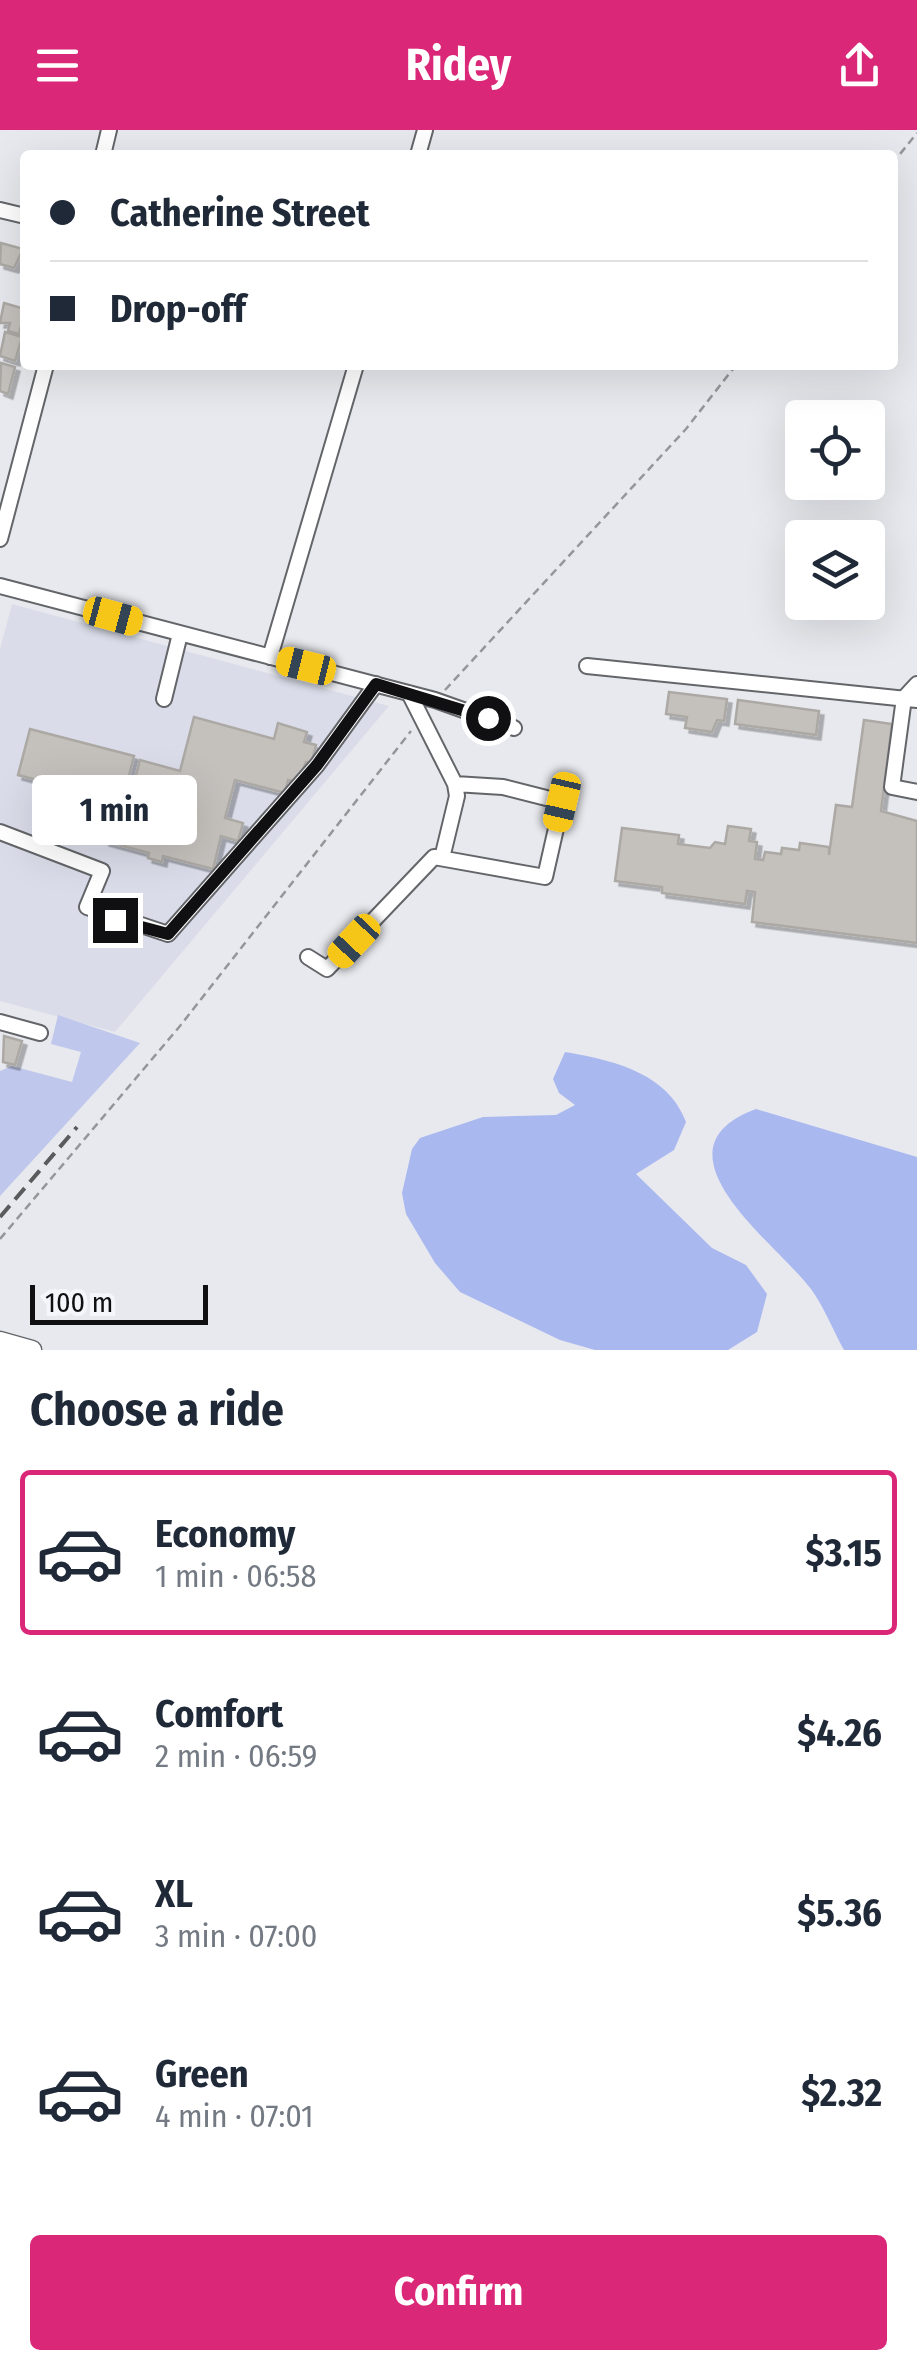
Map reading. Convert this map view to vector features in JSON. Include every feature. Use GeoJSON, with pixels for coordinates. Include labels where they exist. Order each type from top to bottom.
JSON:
{"type":"FeatureCollection","features":[{"type":"Feature","properties":{"kind":"main road"},"geometry":{"type":"LineString","coordinates":[[0,1341],[32,1350]]}},
{"type":"Feature","properties":{"kind":"street"},"geometry":{"type":"LineString","coordinates":[[0,539],[45,370]]}},
{"type":"Feature","properties":{"kind":"street"},"geometry":{"type":"LineString","coordinates":[[270,657],[355,370]]}},
{"type":"Feature","properties":{"kind":"street"},"geometry":{"type":"LineString","coordinates":[[0,586],[436,700],[514,728]]}},
{"type":"Feature","properties":{"kind":"street"},"geometry":{"type":"LineString","coordinates":[[164,699],[180,634]]}},
{"type":"Feature","properties":{"kind":"street"},"geometry":{"type":"LineString","coordinates":[[587,666],[910,699]]}},
{"type":"Feature","properties":{"kind":"street"},"geometry":{"type":"LineString","coordinates":[[0,832],[102,871],[87,907],[115,920],[168,934],[317,765],[376,684]]}},
{"type":"Feature","properties":{"kind":"street"},"geometry":{"type":"LineString","coordinates":[[917,684],[910,699],[892,787],[917,792]]}},
{"type":"Feature","properties":{"kind":"street"},"geometry":{"type":"LineString","coordinates":[[409,693],[455,784],[442,858]]}},
{"type":"Feature","properties":{"kind":"street"},"geometry":{"type":"LineString","coordinates":[[308,957],[327,970],[434,857],[545,877],[562,802],[504,787],[455,784]]}},
{"type":"Feature","properties":{"kind":"street"},"geometry":{"type":"LineString","coordinates":[[0,1022],[40,1033]]}},
{"type":"Feature","properties":{"kind":"path"},"geometry":{"type":"LineString","coordinates":[[898,157],[917,133]]}},
{"type":"Feature","properties":{"kind":"path"},"geometry":{"type":"LineString","coordinates":[[436,700],[686,429],[732,370]]}},
{"type":"Feature","properties":{"kind":"path"},"geometry":{"type":"LineString","coordinates":[[0,1238],[180,1026],[422,716]]}},
{"type":"Feature","properties":{"kind":"shaded area"},"geometry":{"type":"Polygon","coordinates":[[[12,604],[389,706],[115,1032],[0,1001],[0,649],[12,604]]]}},
{"type":"Feature","properties":{"kind":"shaded area"},"geometry":{"type":"Polygon","coordinates":[[[58,1015],[140,1043],[0,1196],[0,1071],[12,1066],[72,1082],[81,1052],[51,1044],[58,1015]]]}},
{"type":"Feature","properties":{"kind":"shaded area"},"geometry":{"type":"Polygon","coordinates":[[[565,1052],[602,1059],[637,1072],[652,1080],[678,1105],[686,1122],[674,1150],[636,1174],[712,1248],[746,1265],[767,1294],[757,1332],[728,1350],[595,1350],[560,1340],[460,1292],[435,1263],[406,1214],[402,1193],[412,1149],[420,1138],[483,1117],[556,1115],[575,1105],[559,1093],[553,1079],[565,1052]]]}},
{"type":"Feature","properties":{"kind":"shaded area"},"geometry":{"type":"Polygon","coordinates":[[[756,1109],[917,1157],[917,1350],[844,1350],[811,1289],[729,1198],[716,1172],[713,1148],[725,1127],[756,1109]]]}},
{"type":"Feature","properties":{"kind":"building"},"geometry":{"type":"Polygon","coordinates":[[[1,243],[20,248],[14,268],[0,264],[1,243]]]}},
{"type":"Feature","properties":{"kind":"building"},"geometry":{"type":"Polygon","coordinates":[[[4,303],[20,308],[19,334],[8,331],[10,323],[0,323],[4,303]]]}},
{"type":"Feature","properties":{"kind":"building"},"geometry":{"type":"Polygon","coordinates":[[[5,332],[20,336],[15,361],[0,356],[5,332]]]}},
{"type":"Feature","properties":{"kind":"building"},"geometry":{"type":"Polygon","coordinates":[[[1,363],[15,367],[8,394],[0,391],[1,363]]]}},
{"type":"Feature","properties":{"kind":"building"},"geometry":{"type":"Polygon","coordinates":[[[669,692],[727,699],[724,721],[717,720],[712,732],[685,728],[687,717],[666,714],[669,692]]]}},
{"type":"Feature","properties":{"kind":"building"},"geometry":{"type":"Polygon","coordinates":[[[738,700],[819,711],[816,735],[735,724],[738,700]]]}},
{"type":"Feature","properties":{"kind":"building"},"geometry":{"type":"Polygon","coordinates":[[[194,717],[274,739],[278,723],[307,732],[304,742],[316,745],[311,764],[306,762],[297,782],[288,780],[285,793],[235,780],[225,818],[243,823],[238,841],[221,836],[213,869],[163,856],[162,862],[148,858],[149,853],[105,841],[116,799],[129,802],[140,760],[180,771],[194,717]]]}},
{"type":"Feature","properties":{"kind":"building"},"geometry":{"type":"Polygon","coordinates":[[[864,720],[892,724],[881,811],[917,821],[917,943],[752,922],[755,892],[747,891],[745,904],[662,893],[662,887],[615,881],[622,828],[679,835],[678,844],[710,848],[715,842],[725,844],[728,826],[751,829],[749,841],[757,842],[755,859],[763,860],[765,852],[781,854],[782,848],[799,850],[800,843],[829,847],[829,855],[836,805],[852,807],[864,720]]]}},
{"type":"Feature","properties":{"kind":"building"},"geometry":{"type":"Polygon","coordinates":[[[30,729],[134,756],[125,791],[81,780],[78,791],[18,775],[30,729]]]}},
{"type":"Feature","properties":{"kind":"building"},"geometry":{"type":"Polygon","coordinates":[[[4,1036],[22,1041],[15,1065],[3,1062],[4,1036]]]}},
{"type":"Feature","properties":{"kind":"railway"},"geometry":{"type":"LineString","coordinates":[[0,1217],[77,1127]]}},
{"type":"Feature","properties":{"kind":"route"},"geometry":{"type":"LineString","coordinates":[[115,920],[168,934],[317,765],[376,684],[488,718]]}}]}
